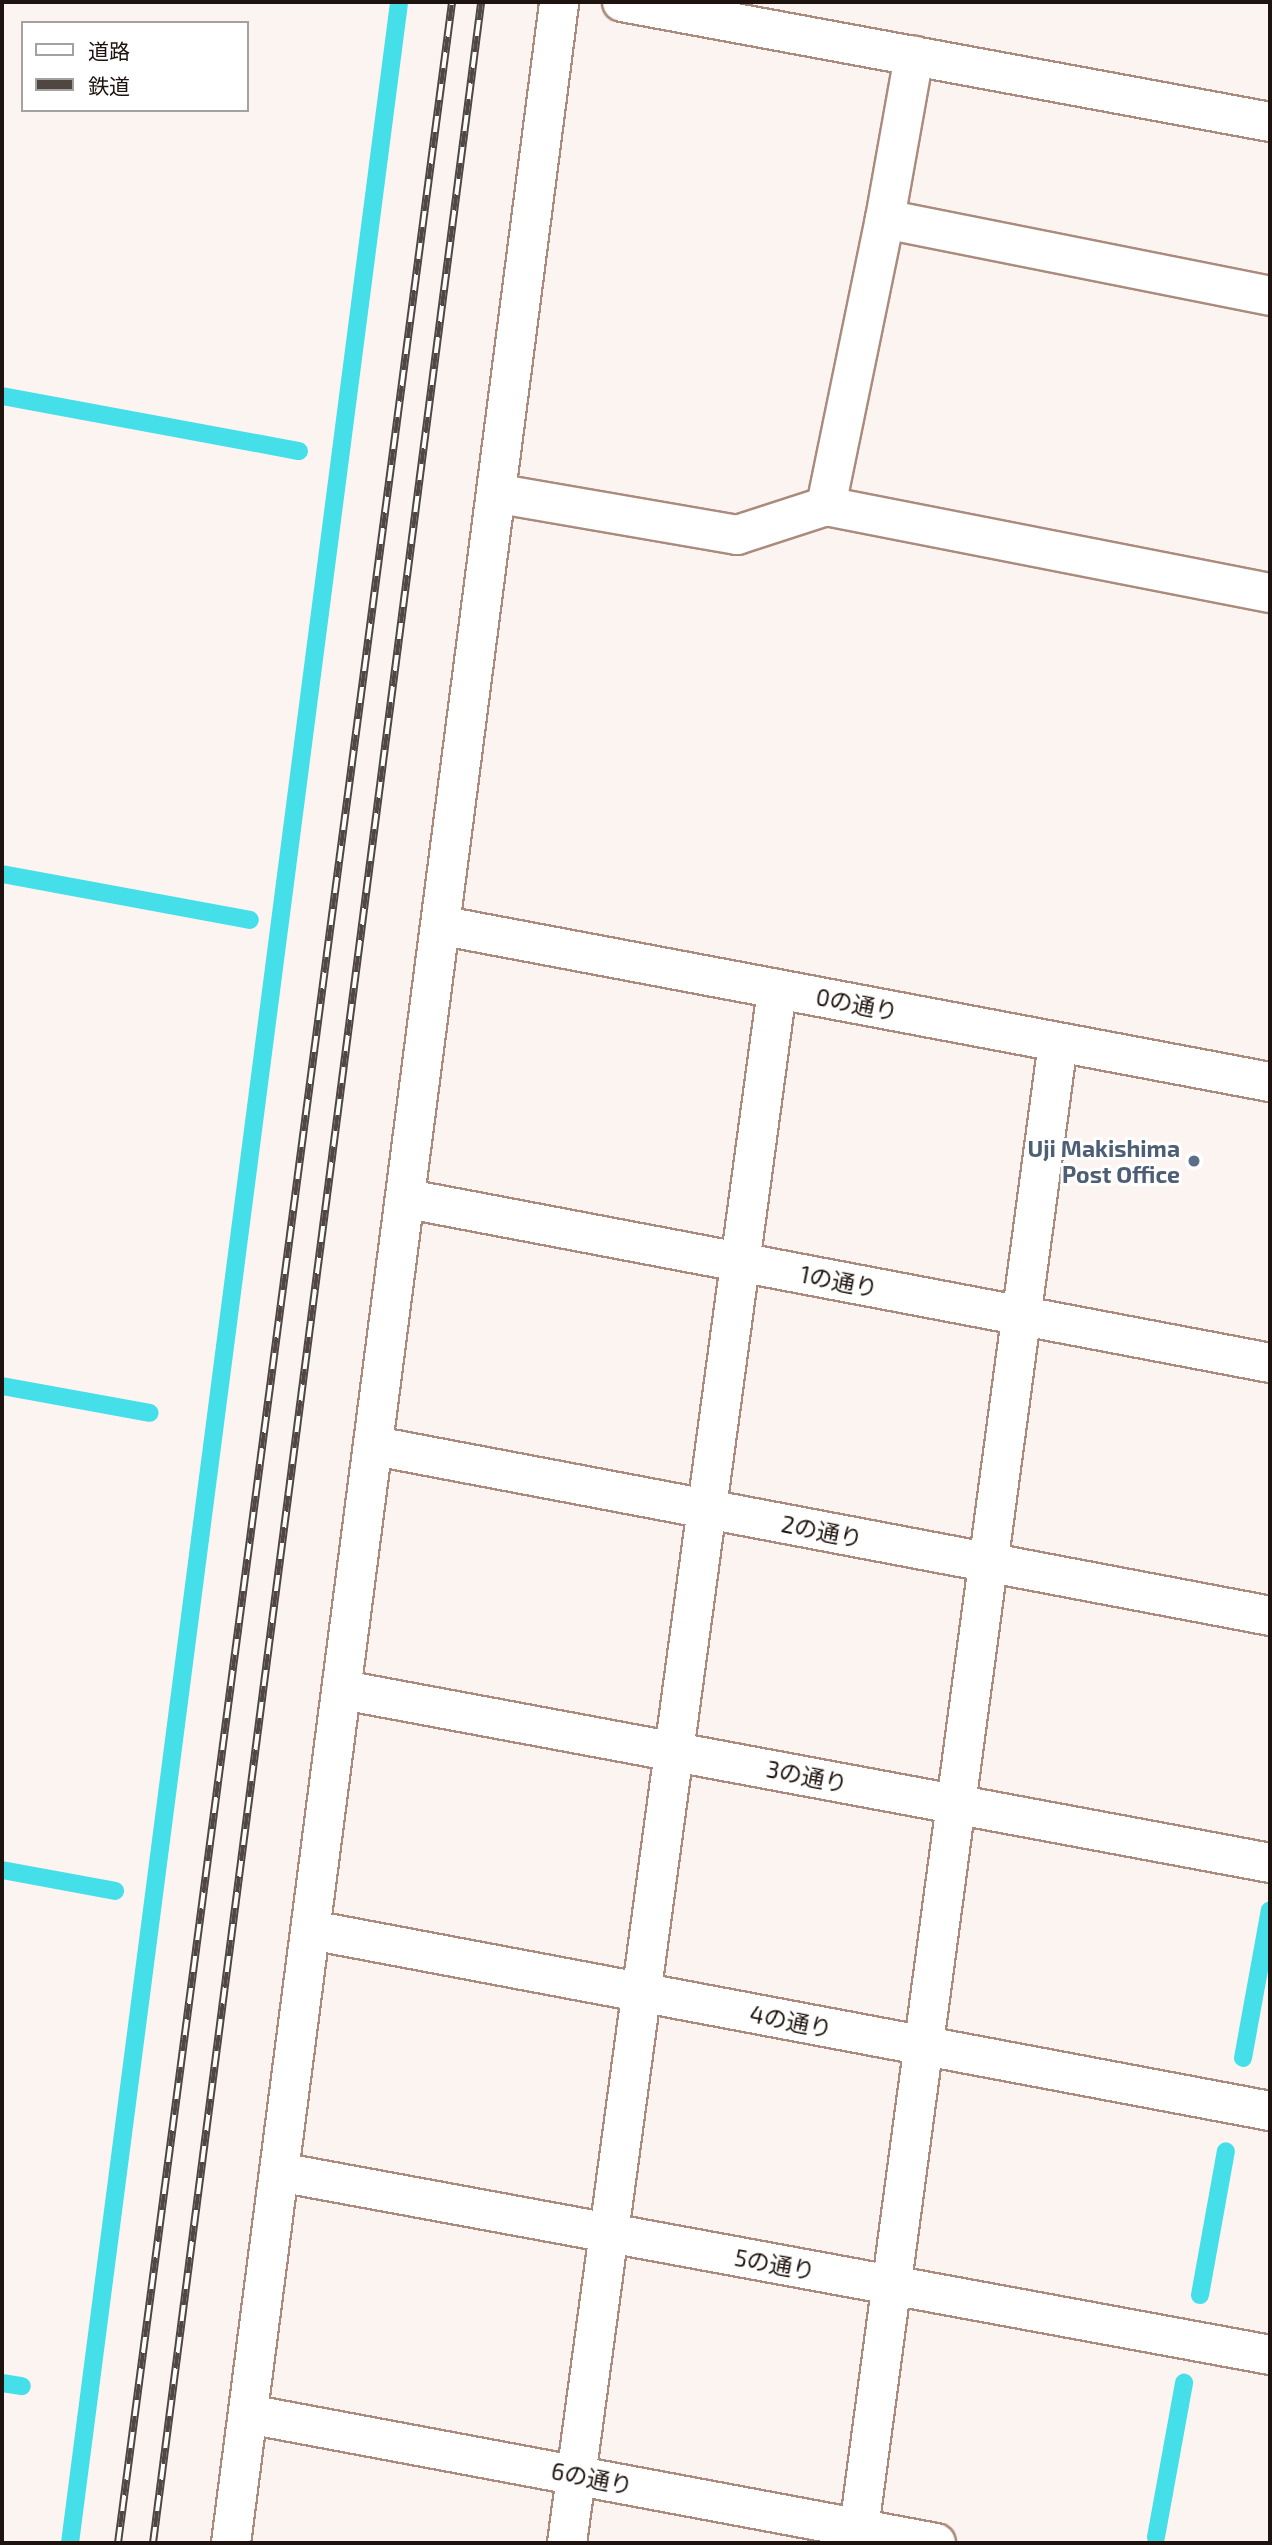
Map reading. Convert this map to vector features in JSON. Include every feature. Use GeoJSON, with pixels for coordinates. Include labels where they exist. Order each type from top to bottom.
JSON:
{"type":"FeatureCollection","features":[{"type":"Feature","properties":{"kind":"street"},"geometry":{"type":"LineString","coordinates":[[231,2543],[500,494],[559,2]]}},
{"type":"Feature","properties":{"kind":"street"},"geometry":{"type":"LineString","coordinates":[[622,2],[1270,122]]}},
{"type":"Feature","properties":{"kind":"street"},"geometry":{"type":"LineString","coordinates":[[826,506],[885,219],[914,56]]}},
{"type":"Feature","properties":{"kind":"street"},"geometry":{"type":"LineString","coordinates":[[885,219],[1270,296]]}},
{"type":"Feature","properties":{"kind":"street"},"geometry":{"type":"LineString","coordinates":[[500,494],[737,535],[826,506],[1270,593]]}},
{"type":"Feature","properties":{"kind":"street","name":"0の通り"},"geometry":{"type":"LineString","coordinates":[[444,926],[1270,1083]]}},
{"type":"Feature","properties":{"kind":"street"},"geometry":{"type":"LineString","coordinates":[[567,2543],[777,989]]}},
{"type":"Feature","properties":{"kind":"street"},"geometry":{"type":"LineString","coordinates":[[858,2536],[1058,1042]]}},
{"type":"Feature","properties":{"kind":"street","name":"1の通り"},"geometry":{"type":"LineString","coordinates":[[408,1199],[1270,1363]]}},
{"type":"Feature","properties":{"kind":"street","name":"2の通り"},"geometry":{"type":"LineString","coordinates":[[374,1446],[1270,1616]]}},
{"type":"Feature","properties":{"kind":"street","name":"3の通り"},"geometry":{"type":"LineString","coordinates":[[343,1690],[1270,1863]]}},
{"type":"Feature","properties":{"kind":"street","name":"4の通り"},"geometry":{"type":"LineString","coordinates":[[311,1930],[1270,2112]]}},
{"type":"Feature","properties":{"kind":"street","name":"5の通り"},"geometry":{"type":"LineString","coordinates":[[279,2172],[1270,2355]]}},
{"type":"Feature","properties":{"kind":"street","name":"6の通り"},"geometry":{"type":"LineString","coordinates":[[248,2414],[576,2475],[858,2536],[936,2543]]}},
{"type":"Feature","properties":{"kind":"waterway"},"geometry":{"type":"LineString","coordinates":[[70,2543],[399,2]]}},
{"type":"Feature","properties":{"kind":"waterway"},"geometry":{"type":"LineString","coordinates":[[2,396],[299,451]]}},
{"type":"Feature","properties":{"kind":"waterway"},"geometry":{"type":"LineString","coordinates":[[2,874],[250,920]]}},
{"type":"Feature","properties":{"kind":"waterway"},"geometry":{"type":"LineString","coordinates":[[2,1386],[150,1413]]}},
{"type":"Feature","properties":{"kind":"waterway"},"geometry":{"type":"LineString","coordinates":[[2,1870],[115,1891]]}},
{"type":"Feature","properties":{"kind":"waterway"},"geometry":{"type":"LineString","coordinates":[[1243,2058],[1270,1910]]}},
{"type":"Feature","properties":{"kind":"waterway"},"geometry":{"type":"LineString","coordinates":[[1200,2295],[1226,2151]]}},
{"type":"Feature","properties":{"kind":"waterway"},"geometry":{"type":"LineString","coordinates":[[2,2383],[22,2386]]}},
{"type":"Feature","properties":{"kind":"waterway"},"geometry":{"type":"LineString","coordinates":[[1156,2537],[1184,2383]]}},
{"type":"Feature","properties":{"kind":"railway"},"geometry":{"type":"LineString","coordinates":[[118,2543],[452,2]]}},
{"type":"Feature","properties":{"kind":"railway"},"geometry":{"type":"LineString","coordinates":[[153,2543],[481,2]]}},
{"type":"Feature","properties":{"kind":"place","name":"Uji Makishima Post Office"},"geometry":{"type":"Point","coordinates":[1194,1161]}}]}
